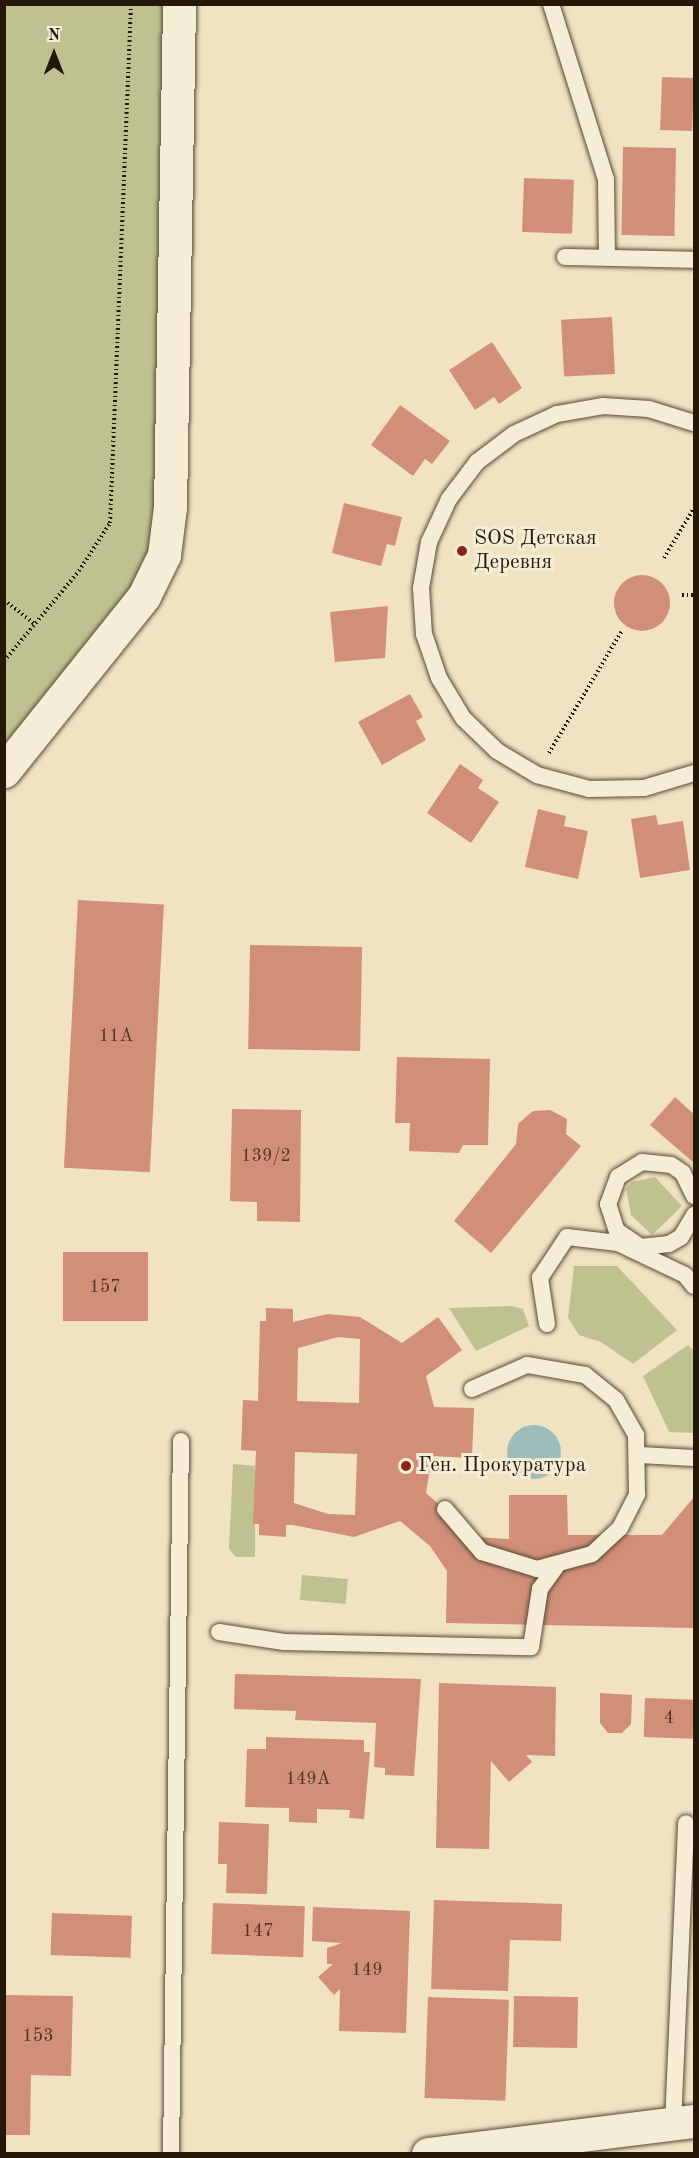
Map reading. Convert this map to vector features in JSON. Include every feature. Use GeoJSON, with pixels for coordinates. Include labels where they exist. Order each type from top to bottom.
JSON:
{"type":"FeatureCollection","features":[{"type":"Feature","properties":{"kind":"street"},"geometry":{"type":"LineString","coordinates":[[4,771],[144,596],[164,555],[171,507],[179,4]]}},
{"type":"Feature","properties":{"kind":"street"},"geometry":{"type":"LineString","coordinates":[[428,2154],[684,2123]]}},
{"type":"Feature","properties":{"kind":"lane"},"geometry":{"type":"LineString","coordinates":[[551,4],[606,179],[607,258]]}},
{"type":"Feature","properties":{"kind":"lane"},"geometry":{"type":"LineString","coordinates":[[565,258],[694,260]]}},
{"type":"Feature","properties":{"kind":"lane"},"geometry":{"type":"LineString","coordinates":[[694,423],[649,409],[603,406],[557,414],[496,448],[448,499],[429,542],[421,588],[424,634],[435,667],[464,718],[497,751],[537,775],[589,789],[644,788],[694,773]]}},
{"type":"Feature","properties":{"kind":"lane"},"geometry":{"type":"LineString","coordinates":[[694,1196],[683,1173],[671,1165],[642,1162],[618,1177],[608,1204],[617,1231],[640,1246],[655,1248],[681,1237],[694,1215]]}},
{"type":"Feature","properties":{"kind":"lane"},"geometry":{"type":"LineString","coordinates":[[547,1324],[540,1278],[567,1237],[618,1243],[685,1275],[694,1286]]}},
{"type":"Feature","properties":{"kind":"lane"},"geometry":{"type":"LineString","coordinates":[[445,1509],[467,1540],[491,1557],[517,1567],[556,1567],[592,1554],[620,1528],[637,1494],[640,1455],[616,1400],[585,1375],[527,1365],[472,1389]]}},
{"type":"Feature","properties":{"kind":"lane"},"geometry":{"type":"LineString","coordinates":[[171,2154],[181,1441]]}},
{"type":"Feature","properties":{"kind":"lane"},"geometry":{"type":"LineString","coordinates":[[640,1455],[694,1458]]}},
{"type":"Feature","properties":{"kind":"lane"},"geometry":{"type":"LineString","coordinates":[[219,1632],[284,1642],[531,1647],[540,1589],[556,1567]]}},
{"type":"Feature","properties":{"kind":"lane"},"geometry":{"type":"LineString","coordinates":[[684,2123],[686,1823]]}},
{"type":"Feature","properties":{"kind":"path"},"geometry":{"type":"LineString","coordinates":[[4,661],[97,546],[112,511],[131,4]]}},
{"type":"Feature","properties":{"kind":"path"},"geometry":{"type":"LineString","coordinates":[[664,558],[694,508]]}},
{"type":"Feature","properties":{"kind":"path"},"geometry":{"type":"LineString","coordinates":[[682,595],[694,595]]}},
{"type":"Feature","properties":{"kind":"path"},"geometry":{"type":"LineString","coordinates":[[4,600],[35,624]]}},
{"type":"Feature","properties":{"kind":"path"},"geometry":{"type":"LineString","coordinates":[[537,775],[621,632]]}},
{"type":"Feature","properties":{"kind":"green space"},"geometry":{"type":"Polygon","coordinates":[[[4,5],[169,5],[158,519],[142,579],[4,749],[4,5]]]}},
{"type":"Feature","properties":{"kind":"green space"},"geometry":{"type":"Polygon","coordinates":[[[655,1177],[682,1206],[652,1235],[631,1215],[626,1189],[632,1182],[655,1177]]]}},
{"type":"Feature","properties":{"kind":"green space"},"geometry":{"type":"Polygon","coordinates":[[[574,1266],[617,1266],[677,1330],[633,1364],[601,1342],[579,1335],[568,1318],[574,1266]]]}},
{"type":"Feature","properties":{"kind":"green space"},"geometry":{"type":"Polygon","coordinates":[[[512,1306],[523,1309],[529,1326],[476,1351],[449,1308],[512,1306]]]}},
{"type":"Feature","properties":{"kind":"green space"},"geometry":{"type":"Polygon","coordinates":[[[688,1345],[694,1351],[694,1433],[669,1432],[643,1376],[688,1345]]]}},
{"type":"Feature","properties":{"kind":"green space"},"geometry":{"type":"Polygon","coordinates":[[[233,1464],[255,1466],[255,1557],[236,1557],[229,1549],[233,1464]]]}},
{"type":"Feature","properties":{"kind":"green space"},"geometry":{"type":"Polygon","coordinates":[[[302,1575],[348,1579],[346,1604],[300,1600],[302,1575]]]}},
{"type":"Feature","properties":{"kind":"water"},"geometry":{"type":"Polygon","coordinates":[[[534,1425],[544,1427],[553,1433],[559,1442],[561,1452],[559,1462],[553,1471],[544,1477],[534,1479],[524,1477],[515,1471],[509,1462],[507,1452],[509,1442],[515,1433],[524,1427],[534,1425]]]}},
{"type":"Feature","properties":{"kind":"building"},"geometry":{"type":"Polygon","coordinates":[[[662,77],[694,78],[692,131],[660,130],[662,77]]]}},
{"type":"Feature","properties":{"kind":"building"},"geometry":{"type":"Polygon","coordinates":[[[623,147],[676,148],[674,236],[621,235],[623,147]]]}},
{"type":"Feature","properties":{"kind":"building"},"geometry":{"type":"Polygon","coordinates":[[[524,178],[574,180],[572,234],[522,232],[524,178]]]}},
{"type":"Feature","properties":{"kind":"building"},"geometry":{"type":"Polygon","coordinates":[[[612,317],[615,374],[564,377],[561,320],[612,317]]]}},
{"type":"Feature","properties":{"kind":"building"},"geometry":{"type":"Polygon","coordinates":[[[492,342],[522,388],[499,404],[494,397],[475,410],[449,370],[492,342]]]}},
{"type":"Feature","properties":{"kind":"building"},"geometry":{"type":"Polygon","coordinates":[[[400,405],[450,441],[432,464],[425,459],[413,476],[371,445],[400,405]]]}},
{"type":"Feature","properties":{"kind":"building"},"geometry":{"type":"Polygon","coordinates":[[[344,503],[402,517],[395,546],[387,544],[381,566],[332,553],[344,503]]]}},
{"type":"Feature","properties":{"kind":"building"},"geometry":{"type":"Polygon","coordinates":[[[642,575],[653,577],[662,583],[668,592],[670,603],[668,614],[662,623],[653,629],[642,631],[631,629],[622,623],[616,614],[614,603],[616,592],[622,583],[631,577],[642,575]]]}},
{"type":"Feature","properties":{"kind":"building"},"geometry":{"type":"Polygon","coordinates":[[[388,606],[385,658],[335,662],[330,612],[388,606]]]}},
{"type":"Feature","properties":{"kind":"building"},"geometry":{"type":"Polygon","coordinates":[[[410,694],[423,717],[416,721],[426,740],[382,765],[358,722],[410,694]]]}},
{"type":"Feature","properties":{"kind":"building"},"geometry":{"type":"Polygon","coordinates":[[[460,764],[483,780],[478,788],[499,802],[471,843],[427,813],[460,764]]]}},
{"type":"Feature","properties":{"kind":"building"},"geometry":{"type":"Polygon","coordinates":[[[538,809],[566,816],[564,826],[588,831],[578,879],[525,867],[538,809]]]}},
{"type":"Feature","properties":{"kind":"building"},"geometry":{"type":"Polygon","coordinates":[[[656,815],[658,825],[683,821],[690,870],[640,878],[631,819],[656,815]]]}},
{"type":"Feature","properties":{"kind":"building"},"geometry":{"type":"Polygon","coordinates":[[[78,900],[164,905],[150,1172],[64,1168],[78,900]]]}},
{"type":"Feature","properties":{"kind":"building"},"geometry":{"type":"Polygon","coordinates":[[[250,945],[362,947],[360,1051],[248,1049],[250,945]]]}},
{"type":"Feature","properties":{"kind":"building"},"geometry":{"type":"Polygon","coordinates":[[[397,1057],[490,1059],[488,1145],[463,1145],[459,1153],[409,1151],[410,1123],[395,1123],[397,1057]]]}},
{"type":"Feature","properties":{"kind":"building"},"geometry":{"type":"Polygon","coordinates":[[[675,1097],[694,1114],[694,1163],[650,1125],[675,1097]]]}},
{"type":"Feature","properties":{"kind":"building"},"geometry":{"type":"Polygon","coordinates":[[[232,1109],[301,1110],[300,1222],[257,1221],[257,1202],[230,1201],[232,1109]]]}},
{"type":"Feature","properties":{"kind":"building"},"geometry":{"type":"Polygon","coordinates":[[[550,1110],[567,1119],[566,1134],[581,1146],[491,1253],[454,1221],[516,1144],[518,1124],[533,1111],[550,1110]]]}},
{"type":"Feature","properties":{"kind":"building"},"geometry":{"type":"Polygon","coordinates":[[[63,1252],[148,1252],[148,1321],[63,1321],[63,1252]]]}},
{"type":"Feature","properties":{"kind":"building"},"geometry":{"type":"Polygon","coordinates":[[[266,1308],[293,1309],[293,1322],[328,1314],[360,1317],[402,1343],[438,1317],[462,1350],[426,1376],[434,1407],[474,1408],[472,1458],[432,1456],[426,1493],[476,1537],[509,1539],[509,1495],[567,1495],[568,1535],[662,1535],[694,1497],[694,1628],[446,1623],[447,1571],[430,1546],[400,1521],[354,1537],[293,1525],[286,1525],[286,1537],[259,1535],[259,1524],[253,1524],[256,1451],[241,1450],[243,1400],[258,1401],[260,1321],[266,1321],[266,1308]],[[338,1337],[298,1348],[297,1401],[359,1403],[360,1339],[338,1337]],[[295,1452],[294,1503],[328,1514],[355,1515],[357,1454],[295,1452]]]}},
{"type":"Feature","properties":{"kind":"building"},"geometry":{"type":"Polygon","coordinates":[[[235,1674],[421,1679],[414,1776],[385,1775],[385,1768],[374,1767],[376,1723],[295,1720],[296,1711],[234,1709],[235,1674]]]}},
{"type":"Feature","properties":{"kind":"building"},"geometry":{"type":"Polygon","coordinates":[[[439,1683],[556,1687],[555,1756],[526,1755],[532,1762],[509,1782],[491,1761],[489,1849],[436,1848],[439,1683]]]}},
{"type":"Feature","properties":{"kind":"building"},"geometry":{"type":"Polygon","coordinates":[[[600,1693],[632,1695],[631,1724],[622,1733],[608,1733],[600,1723],[600,1693]]]}},
{"type":"Feature","properties":{"kind":"building"},"geometry":{"type":"Polygon","coordinates":[[[645,1698],[694,1700],[693,1739],[644,1737],[645,1698]]]}},
{"type":"Feature","properties":{"kind":"building"},"geometry":{"type":"Polygon","coordinates":[[[266,1737],[364,1740],[364,1752],[370,1752],[364,1819],[349,1818],[350,1810],[317,1809],[317,1823],[289,1822],[289,1808],[245,1807],[247,1749],[266,1749],[266,1737]]]}},
{"type":"Feature","properties":{"kind":"building"},"geometry":{"type":"Polygon","coordinates":[[[219,1822],[269,1824],[267,1894],[226,1893],[227,1864],[218,1864],[219,1822]]]}},
{"type":"Feature","properties":{"kind":"building"},"geometry":{"type":"Polygon","coordinates":[[[434,1900],[562,1904],[561,1941],[510,1940],[508,1991],[431,1989],[434,1900]]]}},
{"type":"Feature","properties":{"kind":"building"},"geometry":{"type":"Polygon","coordinates":[[[213,1903],[305,1906],[303,1957],[211,1954],[213,1903]]]}},
{"type":"Feature","properties":{"kind":"building"},"geometry":{"type":"Polygon","coordinates":[[[313,1907],[410,1911],[406,2033],[339,2031],[340,1989],[334,1995],[318,1977],[333,1964],[327,1964],[327,1948],[342,1943],[312,1941],[313,1907]]]}},
{"type":"Feature","properties":{"kind":"building"},"geometry":{"type":"Polygon","coordinates":[[[52,1913],[132,1916],[130,1958],[51,1955],[52,1913]]]}},
{"type":"Feature","properties":{"kind":"building"},"geometry":{"type":"Polygon","coordinates":[[[4,1995],[73,1996],[71,2076],[31,2075],[30,2135],[4,2135],[4,1995]]]}},
{"type":"Feature","properties":{"kind":"building"},"geometry":{"type":"Polygon","coordinates":[[[514,1996],[578,1997],[577,2048],[513,2047],[514,1996]]]}},
{"type":"Feature","properties":{"kind":"building"},"geometry":{"type":"Polygon","coordinates":[[[428,1997],[509,2000],[505,2101],[424,2098],[428,1997]]]}},
{"type":"Feature","properties":{"kind":"place","name":"SOS Детская Деревня"},"geometry":{"type":"Point","coordinates":[462,551]}},
{"type":"Feature","properties":{"kind":"place","name":"Ген. Прокуратура"},"geometry":{"type":"Point","coordinates":[406,1466]}}]}
